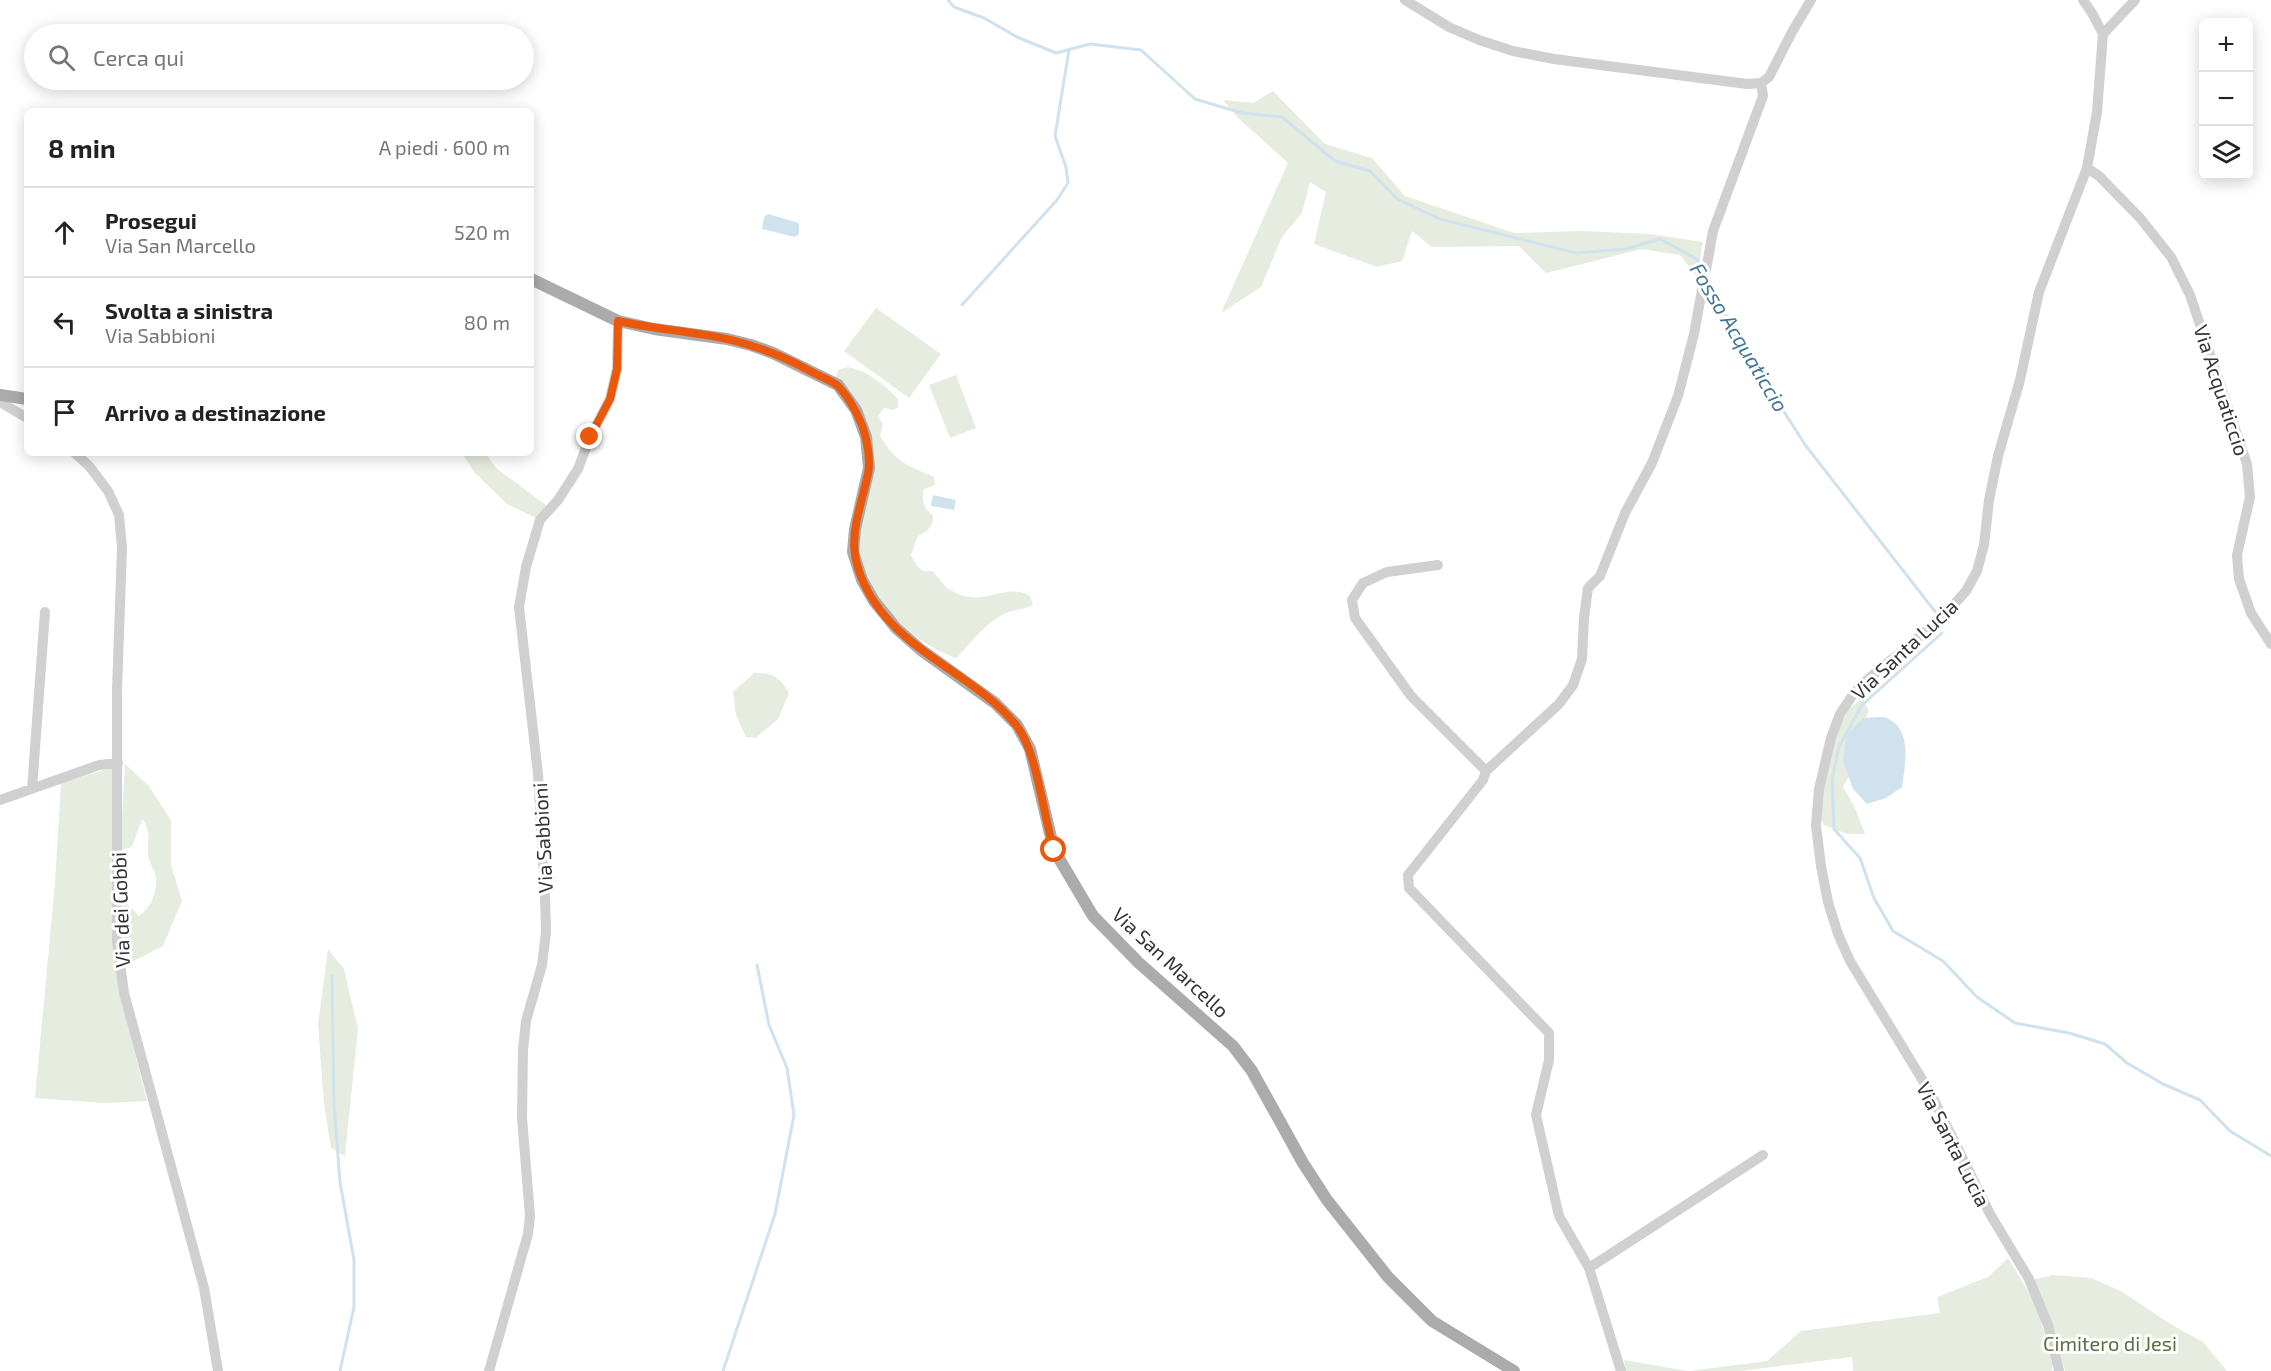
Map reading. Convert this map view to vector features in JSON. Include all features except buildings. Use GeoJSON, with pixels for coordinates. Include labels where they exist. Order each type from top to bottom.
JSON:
{"type":"FeatureCollection","features":[{"type":"Feature","properties":{"kind":"main road","name":"Via San Marcello"},"geometry":{"type":"LineString","coordinates":[[534,280],[618,321],[751,345],[782,357],[838,386],[856,410],[866,437],[869,468],[855,529],[853,552],[862,580],[874,601],[896,628],[995,703],[1017,725],[1030,749],[1054,850],[1067,876],[1093,916],[1117,942],[1233,1046],[1243,1058],[1327,1200],[1388,1277],[1432,1321],[1514,1371]]}},
{"type":"Feature","properties":{"kind":"main road"},"geometry":{"type":"LineString","coordinates":[[0,395],[24,399]]}},
{"type":"Feature","properties":{"kind":"street"},"geometry":{"type":"LineString","coordinates":[[1405,0],[1449,27],[1513,51],[1554,59],[1747,84],[1761,83],[1769,77],[1811,0]]}},
{"type":"Feature","properties":{"kind":"street"},"geometry":{"type":"LineString","coordinates":[[2083,0],[2103,34],[2135,0]]}},
{"type":"Feature","properties":{"kind":"street","name":"Via Santa Lucia"},"geometry":{"type":"LineString","coordinates":[[2059,1371],[2048,1325],[2029,1279],[1990,1214],[1931,1094],[1846,952],[1828,902],[1816,826],[1819,789],[1831,738],[1840,714],[1854,693],[1868,679],[1943,617],[1966,591],[1977,571],[1984,545],[1991,489],[2020,380],[2039,292],[2086,168],[2097,112],[2103,34]]}},
{"type":"Feature","properties":{"kind":"street"},"geometry":{"type":"LineString","coordinates":[[1621,1371],[1589,1268],[1559,1216],[1536,1115],[1549,1060],[1549,1033],[1409,888],[1408,875],[1483,780],[1486,771],[1559,704],[1573,685],[1582,659],[1588,588],[1600,576],[1625,513],[1652,463],[1678,396],[1694,334],[1713,231],[1763,96],[1761,83]]}},
{"type":"Feature","properties":{"kind":"street","name":"Via Acquaticcio"},"geometry":{"type":"LineString","coordinates":[[2086,168],[2099,176],[2140,218],[2171,256],[2190,295],[2247,464],[2250,496],[2237,555],[2240,579],[2252,613],[2271,644]]}},
{"type":"Feature","properties":{"kind":"street","name":"Via Sabbioni"},"geometry":{"type":"LineString","coordinates":[[489,1371],[528,1234],[529,1205],[522,1118],[523,1050],[526,1021],[542,964],[546,932],[538,774],[519,607],[525,567],[540,520],[558,500],[578,469],[590,437],[610,399],[617,369],[618,321]]}},
{"type":"Feature","properties":{"kind":"street"},"geometry":{"type":"LineString","coordinates":[[0,402],[24,416]]}},
{"type":"Feature","properties":{"kind":"street","name":"Via dei Gobbi"},"geometry":{"type":"LineString","coordinates":[[78,456],[108,491],[119,515],[122,548],[117,690],[117,942],[124,993],[202,1278],[213,1331],[218,1371]]}},
{"type":"Feature","properties":{"kind":"street"},"geometry":{"type":"LineString","coordinates":[[1438,565],[1387,572],[1363,583],[1352,600],[1355,618],[1412,696],[1486,771]]}},
{"type":"Feature","properties":{"kind":"street"},"geometry":{"type":"LineString","coordinates":[[32,789],[45,612]]}},
{"type":"Feature","properties":{"kind":"street"},"geometry":{"type":"LineString","coordinates":[[0,800],[99,765],[118,763]]}},
{"type":"Feature","properties":{"kind":"street"},"geometry":{"type":"LineString","coordinates":[[1589,1268],[1763,1155]]}},
{"type":"Feature","properties":{"kind":"green space"},"geometry":{"type":"Polygon","coordinates":[[[1273,91],[1325,144],[1372,158],[1405,196],[1514,233],[1583,231],[1650,234],[1703,242],[1697,277],[1680,255],[1642,249],[1546,273],[1519,246],[1432,247],[1412,231],[1402,261],[1377,267],[1314,244],[1326,192],[1310,182],[1302,213],[1282,237],[1261,287],[1221,313],[1288,163],[1238,118],[1223,100],[1253,103],[1273,91]]]}},
{"type":"Feature","properties":{"kind":"green space"},"geometry":{"type":"Polygon","coordinates":[[[876,308],[941,354],[909,398],[844,351],[876,308]]]}},
{"type":"Feature","properties":{"kind":"green space"},"geometry":{"type":"Polygon","coordinates":[[[848,367],[875,379],[898,399],[898,407],[893,410],[884,408],[878,417],[883,424],[880,436],[897,458],[934,477],[935,485],[924,489],[923,498],[933,520],[929,528],[918,536],[911,555],[916,565],[924,571],[932,571],[949,590],[958,594],[978,597],[1015,592],[1030,596],[1033,605],[1006,613],[992,622],[957,658],[923,641],[905,627],[889,612],[865,575],[858,556],[857,538],[872,459],[871,451],[836,377],[838,370],[848,367]]]}},
{"type":"Feature","properties":{"kind":"green space"},"geometry":{"type":"Polygon","coordinates":[[[956,375],[976,428],[950,438],[929,385],[956,375]]]}},
{"type":"Feature","properties":{"kind":"green space"},"geometry":{"type":"Polygon","coordinates":[[[464,456],[487,456],[496,468],[547,506],[536,518],[507,504],[475,473],[464,456]]]}},
{"type":"Feature","properties":{"kind":"green space"},"geometry":{"type":"Polygon","coordinates":[[[754,673],[775,677],[789,693],[778,719],[756,738],[746,737],[736,715],[733,692],[754,673]]]}},
{"type":"Feature","properties":{"kind":"green space"},"geometry":{"type":"Polygon","coordinates":[[[1862,698],[1869,711],[1859,731],[1850,774],[1843,787],[1856,810],[1865,834],[1847,834],[1824,825],[1819,814],[1821,790],[1839,729],[1848,710],[1862,698]]]}},
{"type":"Feature","properties":{"kind":"green space"},"geometry":{"type":"Polygon","coordinates":[[[125,764],[149,786],[171,820],[171,865],[182,901],[163,946],[124,966],[119,944],[120,901],[126,903],[139,916],[151,903],[156,885],[155,873],[148,855],[148,832],[142,819],[132,847],[120,850],[125,764]]]}},
{"type":"Feature","properties":{"kind":"green space"},"geometry":{"type":"Polygon","coordinates":[[[114,767],[121,999],[147,1101],[103,1103],[35,1098],[55,883],[61,783],[114,767]]]}},
{"type":"Feature","properties":{"kind":"green space"},"geometry":{"type":"Polygon","coordinates":[[[328,949],[344,969],[358,1029],[345,1156],[331,1148],[324,1104],[318,1024],[328,949]]]}},
{"type":"Feature","properties":{"kind":"green space"},"geometry":{"type":"Polygon","coordinates":[[[2008,1258],[2037,1306],[2052,1371],[1853,1371],[1852,1357],[1740,1371],[1690,1371],[1767,1361],[1801,1331],[1940,1313],[1937,1297],[1988,1277],[2008,1258]]]}},
{"type":"Feature","properties":{"kind":"green space","name":"Cimitero di Jesi"},"geometry":{"type":"Polygon","coordinates":[[[2053,1275],[2091,1278],[2121,1291],[2172,1325],[2203,1342],[2227,1371],[2065,1371],[2051,1327],[2032,1280],[2053,1275]]]}},
{"type":"Feature","properties":{"kind":"green space"},"geometry":{"type":"Polygon","coordinates":[[[1624,1360],[1688,1371],[1626,1371],[1624,1360]]]}},
{"type":"Feature","properties":{"kind":"water"},"geometry":{"type":"Polygon","coordinates":[[[768,214],[799,223],[799,234],[795,237],[762,229],[764,217],[768,214]]]}},
{"type":"Feature","properties":{"kind":"water"},"geometry":{"type":"Polygon","coordinates":[[[933,495],[956,500],[954,510],[931,506],[933,495]]]}},
{"type":"Feature","properties":{"kind":"water"},"geometry":{"type":"Polygon","coordinates":[[[1863,718],[1887,718],[1901,731],[1905,749],[1902,787],[1886,798],[1867,804],[1853,789],[1843,761],[1846,735],[1863,718]]]}},
{"type":"Feature","properties":{"kind":"waterway","name":"Fosso Acquaticcio"},"geometry":{"type":"LineString","coordinates":[[948,0],[954,7],[984,18],[1017,37],[1056,53],[1090,44],[1141,50],[1195,99],[1242,113],[1282,117],[1335,161],[1370,171],[1397,199],[1440,219],[1576,253],[1626,249],[1660,239],[1697,259],[1703,270]]}},
{"type":"Feature","properties":{"kind":"waterway"},"geometry":{"type":"LineString","coordinates":[[962,305],[1057,200],[1068,183],[1066,167],[1055,136],[1069,50]]}},
{"type":"Feature","properties":{"kind":"waterway","name":"Fosso Acquaticcio"},"geometry":{"type":"LineString","coordinates":[[1707,278],[1738,340],[1806,446],[1937,614]]}},
{"type":"Feature","properties":{"kind":"waterway","name":"Fosso Acquaticcio"},"geometry":{"type":"LineString","coordinates":[[1942,633],[1862,705],[1839,747],[1832,779],[1834,829],[1860,858],[1874,898],[1893,931],[1943,961],[1977,997],[2015,1023],[2069,1033],[2105,1044],[2127,1063],[2163,1084],[2200,1100],[2230,1131],[2271,1156]]}},
{"type":"Feature","properties":{"kind":"waterway"},"geometry":{"type":"LineString","coordinates":[[723,1371],[775,1214],[794,1115],[787,1068],[769,1025],[757,965]]}},
{"type":"Feature","properties":{"kind":"waterway"},"geometry":{"type":"LineString","coordinates":[[332,976],[334,1104],[340,1182],[354,1260],[354,1307],[340,1371]]}},
{"type":"Feature","properties":{"kind":"route"},"geometry":{"type":"LineString","coordinates":[[590,437],[610,399],[617,369],[618,321],[751,345],[773,353],[838,386],[856,410],[866,437],[868,452],[869,468],[855,529],[853,552],[862,580],[874,601],[896,628],[921,650],[995,703],[1017,725],[1030,749],[1054,850]]}}]}
